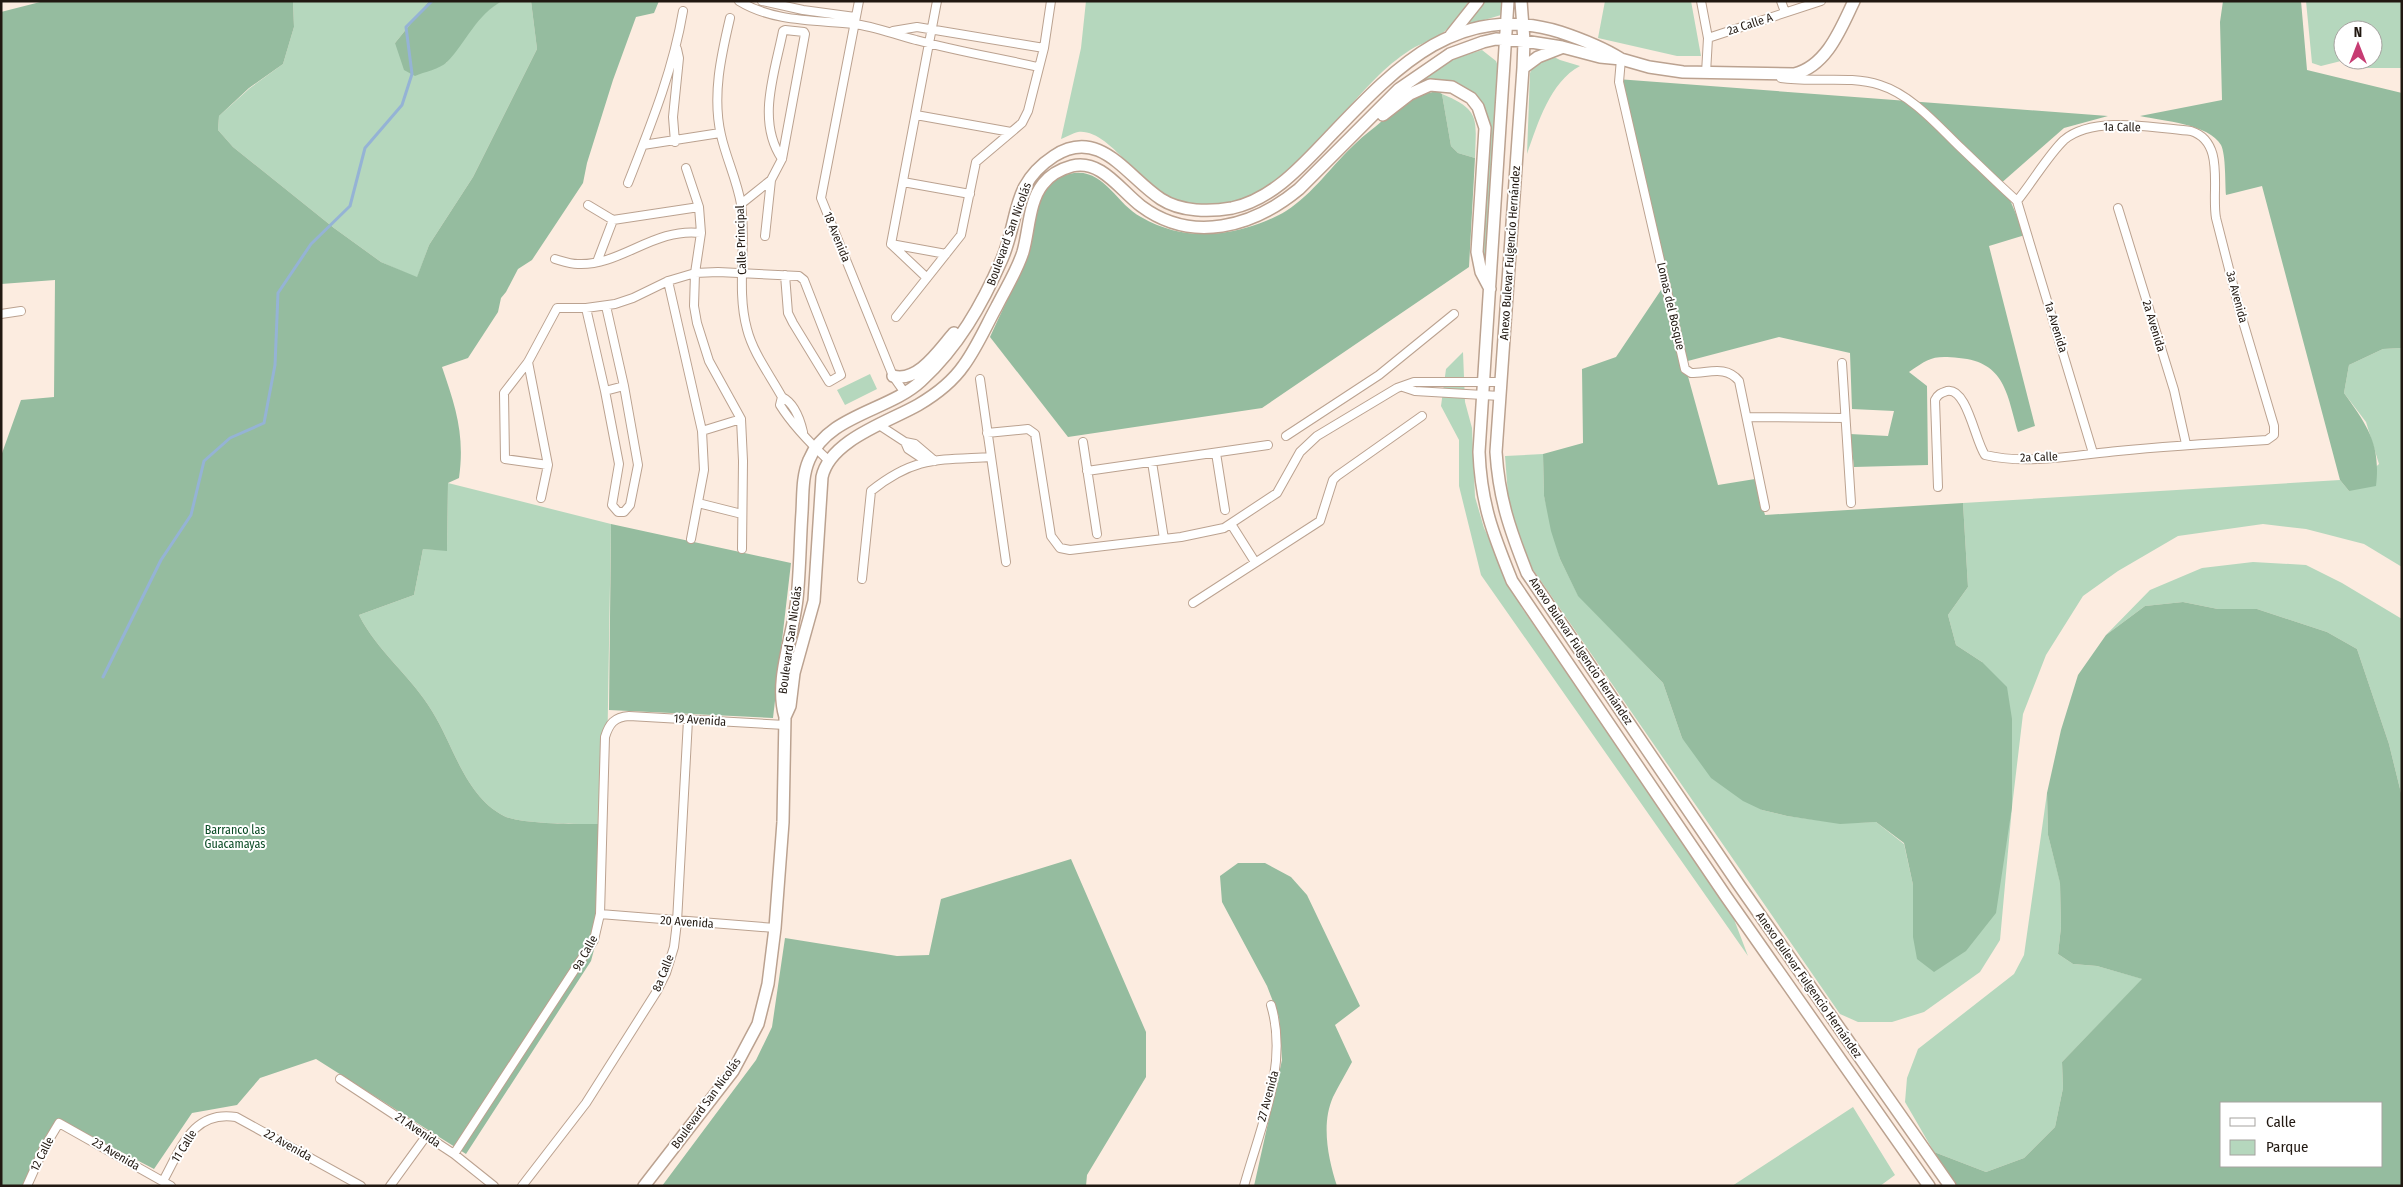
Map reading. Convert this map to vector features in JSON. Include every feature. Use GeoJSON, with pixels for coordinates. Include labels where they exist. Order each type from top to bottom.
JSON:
{"type":"FeatureCollection","features":[{"type":"Feature","properties":{"kind":"main road"},"geometry":{"type":"LineString","coordinates":[[1448,39],[1478,1]]}},
{"type":"Feature","properties":{"kind":"main road","name":"Anexo Bulevar Fulgencio Hernández"},"geometry":{"type":"LineString","coordinates":[[1508,1],[1479,452],[1480,487],[1491,530],[1512,581],[1725,895],[1929,1186]]}},
{"type":"Feature","properties":{"kind":"main road","name":"Anexo Bulevar Fulgencio Hernández"},"geometry":{"type":"LineString","coordinates":[[1521,1],[1524,24],[1523,68],[1496,452],[1498,484],[1508,524],[1527,573],[1745,893],[1950,1186]]}},
{"type":"Feature","properties":{"kind":"main road"},"geometry":{"type":"LineString","coordinates":[[1621,59],[1666,70],[1706,73],[1794,74],[1802,72],[1815,63],[1834,42],[1854,1]]}},
{"type":"Feature","properties":{"kind":"main road","name":"Boulevard San Nicolás"},"geometry":{"type":"LineString","coordinates":[[644,1186],[732,1071],[758,1024],[768,984],[775,928],[783,822],[785,721],[781,704],[797,601],[803,488],[807,463],[815,448],[845,423],[905,393],[927,375],[961,336],[984,299],[1002,258],[1024,185],[1052,157],[1070,147],[1089,146],[1110,155],[1162,200],[1185,208],[1207,210],[1247,204],[1286,180],[1397,69],[1422,51],[1478,26],[1507,22],[1524,24],[1571,36],[1604,49],[1621,59]]}},
{"type":"Feature","properties":{"kind":"main road","name":"Boulevard San Nicolás"},"geometry":{"type":"LineString","coordinates":[[785,721],[790,706],[794,672],[814,601],[822,477],[828,460],[858,436],[933,395],[963,366],[1012,278],[1023,252],[1035,202],[1043,184],[1055,173],[1072,166],[1089,166],[1105,173],[1140,205],[1163,220],[1182,226],[1206,228],[1245,221],[1283,202],[1299,189],[1399,89],[1437,62],[1464,47],[1506,39],[1562,47],[1600,57],[1621,59]]}},
{"type":"Feature","properties":{"kind":"main road"},"geometry":{"type":"LineString","coordinates":[[1523,68],[1538,57],[1562,47]]}},
{"type":"Feature","properties":{"kind":"main road"},"geometry":{"type":"LineString","coordinates":[[1343,145],[1368,130],[1392,106],[1419,88],[1430,85],[1447,86],[1462,91],[1471,98],[1483,117],[1485,128],[1477,252],[1481,272],[1490,289]]}},
{"type":"Feature","properties":{"kind":"main road"},"geometry":{"type":"LineString","coordinates":[[893,376],[901,378],[911,376],[935,354],[954,333],[1002,258]]}},
{"type":"Feature","properties":{"kind":"main road"},"geometry":{"type":"LineString","coordinates":[[882,423],[888,416],[906,404],[908,399],[905,393]]}},
{"type":"Feature","properties":{"kind":"street"},"geometry":{"type":"LineString","coordinates":[[739,1],[752,9],[767,13],[825,23],[855,18]]}},
{"type":"Feature","properties":{"kind":"street"},"geometry":{"type":"LineString","coordinates":[[762,1],[855,18],[930,44],[1038,67]]}},
{"type":"Feature","properties":{"kind":"street","name":"18 Avenida"},"geometry":{"type":"LineString","coordinates":[[859,1],[821,198],[893,376],[905,393]]}},
{"type":"Feature","properties":{"kind":"street"},"geometry":{"type":"LineString","coordinates":[[891,244],[937,1]]}},
{"type":"Feature","properties":{"kind":"street"},"geometry":{"type":"LineString","coordinates":[[896,317],[961,235],[976,162],[1022,122],[1028,111],[1044,48],[1051,1]]}},
{"type":"Feature","properties":{"kind":"street"},"geometry":{"type":"LineString","coordinates":[[1701,1],[1708,38],[1706,73]]}},
{"type":"Feature","properties":{"kind":"street"},"geometry":{"type":"LineString","coordinates":[[1781,1],[1785,12]]}},
{"type":"Feature","properties":{"kind":"street","name":"2a Calle A"},"geometry":{"type":"LineString","coordinates":[[1708,38],[1821,1]]}},
{"type":"Feature","properties":{"kind":"street"},"geometry":{"type":"LineString","coordinates":[[628,183],[677,47],[683,12]]}},
{"type":"Feature","properties":{"kind":"street","name":"Calle Principal"},"geometry":{"type":"LineString","coordinates":[[730,18],[718,84],[720,133],[741,204],[743,306],[747,330],[756,351],[782,397],[780,405],[793,425],[803,432],[815,448],[828,460]]}},
{"type":"Feature","properties":{"kind":"street"},"geometry":{"type":"LineString","coordinates":[[891,31],[917,27],[1044,48]]}},
{"type":"Feature","properties":{"kind":"street"},"geometry":{"type":"LineString","coordinates":[[765,236],[771,180],[782,159],[805,34],[804,32],[785,30],[783,31],[768,118],[772,142],[782,159]]}},
{"type":"Feature","properties":{"kind":"street"},"geometry":{"type":"LineString","coordinates":[[675,142],[673,117],[679,58],[677,47]]}},
{"type":"Feature","properties":{"kind":"street","name":"Lomas del Bosque"},"geometry":{"type":"LineString","coordinates":[[1621,59],[1619,82],[1626,104],[1686,368],[1691,373],[1723,370],[1733,373],[1739,381],[1765,506]]}},
{"type":"Feature","properties":{"kind":"street"},"geometry":{"type":"LineString","coordinates":[[1755,74],[1802,81],[1858,80],[1881,85],[1900,94],[1924,112],[2017,201]]}},
{"type":"Feature","properties":{"kind":"street"},"geometry":{"type":"LineString","coordinates":[[916,115],[1011,132]]}},
{"type":"Feature","properties":{"kind":"street","name":"1a Calle"},"geometry":{"type":"LineString","coordinates":[[2017,201],[2063,141],[2074,134],[2106,125],[2191,131],[2201,134],[2208,142],[2214,158]]}},
{"type":"Feature","properties":{"kind":"street"},"geometry":{"type":"LineString","coordinates":[[643,145],[675,142],[720,133]]}},
{"type":"Feature","properties":{"kind":"street","name":"3a Avenida"},"geometry":{"type":"LineString","coordinates":[[2214,158],[2214,206],[2216,218],[2239,308],[2274,426],[2274,435]]}},
{"type":"Feature","properties":{"kind":"street"},"geometry":{"type":"LineString","coordinates":[[686,168],[699,207],[701,233],[695,273],[694,306],[702,344],[709,361],[741,419],[744,461],[742,549]]}},
{"type":"Feature","properties":{"kind":"street"},"geometry":{"type":"LineString","coordinates":[[741,204],[771,180]]}},
{"type":"Feature","properties":{"kind":"street"},"geometry":{"type":"LineString","coordinates":[[903,182],[970,194]]}},
{"type":"Feature","properties":{"kind":"street","name":"1a Avenida"},"geometry":{"type":"LineString","coordinates":[[2017,201],[2093,453]]}},
{"type":"Feature","properties":{"kind":"street"},"geometry":{"type":"LineString","coordinates":[[588,204],[613,220],[699,207]]}},
{"type":"Feature","properties":{"kind":"street","name":"2a Avenida"},"geometry":{"type":"LineString","coordinates":[[2118,208],[2174,390],[2186,444]]}},
{"type":"Feature","properties":{"kind":"street"},"geometry":{"type":"LineString","coordinates":[[597,262],[613,220]]}},
{"type":"Feature","properties":{"kind":"street"},"geometry":{"type":"LineString","coordinates":[[555,259],[580,265],[597,262],[669,234],[701,233]]}},
{"type":"Feature","properties":{"kind":"street"},"geometry":{"type":"LineString","coordinates":[[891,244],[946,254]]}},
{"type":"Feature","properties":{"kind":"street"},"geometry":{"type":"LineString","coordinates":[[891,244],[927,278]]}},
{"type":"Feature","properties":{"kind":"street"},"geometry":{"type":"LineString","coordinates":[[548,465],[505,458],[504,393],[528,362],[555,309],[606,306],[633,298],[668,280],[695,273],[796,275],[804,280],[841,375],[829,382],[792,324],[788,313],[785,275]]}},
{"type":"Feature","properties":{"kind":"street"},"geometry":{"type":"LineString","coordinates":[[668,280],[702,431],[704,470],[691,539]]}},
{"type":"Feature","properties":{"kind":"street"},"geometry":{"type":"LineString","coordinates":[[586,308],[619,464],[612,505],[618,512],[624,512],[630,505],[638,465],[624,386],[606,306]]}},
{"type":"Feature","properties":{"kind":"street"},"geometry":{"type":"LineString","coordinates":[[1,314],[21,311]]}},
{"type":"Feature","properties":{"kind":"street"},"geometry":{"type":"LineString","coordinates":[[1286,436],[1318,417],[1378,375],[1454,314]]}},
{"type":"Feature","properties":{"kind":"street"},"geometry":{"type":"LineString","coordinates":[[528,362],[548,465],[541,498]]}},
{"type":"Feature","properties":{"kind":"street"},"geometry":{"type":"LineString","coordinates":[[1842,362],[1851,503]]}},
{"type":"Feature","properties":{"kind":"street"},"geometry":{"type":"LineString","coordinates":[[980,379],[1006,562]]}},
{"type":"Feature","properties":{"kind":"street"},"geometry":{"type":"LineString","coordinates":[[987,433],[1028,428],[1035,434],[1051,536],[1060,548],[1070,550],[1217,531],[1277,494],[1300,452],[1326,431],[1403,387],[1414,382],[1500,382]]}},
{"type":"Feature","properties":{"kind":"street"},"geometry":{"type":"LineString","coordinates":[[605,391],[624,386]]}},
{"type":"Feature","properties":{"kind":"street"},"geometry":{"type":"LineString","coordinates":[[1403,387],[1415,391],[1500,396]]}},
{"type":"Feature","properties":{"kind":"street","name":"2a Calle"},"geometry":{"type":"LineString","coordinates":[[1938,487],[1935,400],[1937,395],[1947,391],[1957,392],[1963,400],[1980,448],[1985,455],[2036,458],[2186,444],[2267,440],[2274,435]]}},
{"type":"Feature","properties":{"kind":"street"},"geometry":{"type":"LineString","coordinates":[[1193,602],[1320,521],[1337,476],[1422,416]]}},
{"type":"Feature","properties":{"kind":"street"},"geometry":{"type":"LineString","coordinates":[[1318,417],[1326,431]]}},
{"type":"Feature","properties":{"kind":"street"},"geometry":{"type":"LineString","coordinates":[[1747,417],[1846,418]]}},
{"type":"Feature","properties":{"kind":"street"},"geometry":{"type":"LineString","coordinates":[[702,431],[741,419]]}},
{"type":"Feature","properties":{"kind":"street"},"geometry":{"type":"LineString","coordinates":[[882,423],[905,442],[908,449],[926,461]]}},
{"type":"Feature","properties":{"kind":"street"},"geometry":{"type":"LineString","coordinates":[[905,442],[915,444],[935,461]]}},
{"type":"Feature","properties":{"kind":"street"},"geometry":{"type":"LineString","coordinates":[[1083,442],[1097,534]]}},
{"type":"Feature","properties":{"kind":"street"},"geometry":{"type":"LineString","coordinates":[[1087,471],[1268,445]]}},
{"type":"Feature","properties":{"kind":"street"},"geometry":{"type":"LineString","coordinates":[[1216,453],[1225,510]]}},
{"type":"Feature","properties":{"kind":"street"},"geometry":{"type":"LineString","coordinates":[[862,580],[871,491],[904,468],[926,461],[991,457]]}},
{"type":"Feature","properties":{"kind":"street"},"geometry":{"type":"LineString","coordinates":[[1152,462],[1164,539]]}},
{"type":"Feature","properties":{"kind":"street"},"geometry":{"type":"LineString","coordinates":[[698,503],[742,514]]}},
{"type":"Feature","properties":{"kind":"street"},"geometry":{"type":"LineString","coordinates":[[1231,524],[1256,562]]}},
{"type":"Feature","properties":{"kind":"street","name":"19 Avenida"},"geometry":{"type":"LineString","coordinates":[[615,719],[628,716],[688,720],[785,721]]}},
{"type":"Feature","properties":{"kind":"street","name":"9a Calle"},"geometry":{"type":"LineString","coordinates":[[454,1154],[589,950],[597,932],[600,914],[605,737],[610,723],[615,719]]}},
{"type":"Feature","properties":{"kind":"street","name":"8a Calle"},"geometry":{"type":"LineString","coordinates":[[522,1186],[586,1103],[658,991],[666,973],[674,947],[677,922],[688,720]]}},
{"type":"Feature","properties":{"kind":"street","name":"20 Avenida"},"geometry":{"type":"LineString","coordinates":[[600,914],[677,922],[775,928]]}},
{"type":"Feature","properties":{"kind":"street","name":"27 Avenida"},"geometry":{"type":"LineString","coordinates":[[1244,1186],[1277,1068],[1275,1022],[1271,1005]]}},
{"type":"Feature","properties":{"kind":"street","name":"21 Avenida"},"geometry":{"type":"LineString","coordinates":[[340,1078],[454,1154],[494,1186]]}},
{"type":"Feature","properties":{"kind":"street","name":"22 Avenida"},"geometry":{"type":"LineString","coordinates":[[212,1117],[226,1115],[236,1117],[360,1186]]}},
{"type":"Feature","properties":{"kind":"street","name":"11 Calle"},"geometry":{"type":"LineString","coordinates":[[163,1181],[191,1131],[198,1124],[212,1117]]}},
{"type":"Feature","properties":{"kind":"street","name":"23 Avenida"},"geometry":{"type":"LineString","coordinates":[[60,1124],[171,1186]]}},
{"type":"Feature","properties":{"kind":"street","name":"12 Calle"},"geometry":{"type":"LineString","coordinates":[[27,1186],[44,1148],[60,1124]]}},
{"type":"Feature","properties":{"kind":"street"},"geometry":{"type":"LineString","coordinates":[[390,1186],[427,1136]]}},
{"type":"Feature","properties":{"kind":"green space","name":"Barranco las Guacamayas"},"geometry":{"type":"Polygon","coordinates":[[[44,1],[293,1],[294,27],[283,64],[249,88],[219,116],[218,130],[233,147],[334,228],[381,262],[417,277],[429,245],[473,177],[537,49],[531,1],[659,1],[654,13],[636,17],[613,80],[587,163],[583,183],[532,260],[518,269],[501,298],[498,312],[468,358],[442,367],[455,409],[461,448],[459,478],[448,483],[447,551],[423,549],[414,595],[359,615],[384,652],[424,698],[470,783],[479,796],[491,807],[504,816],[524,821],[606,824],[599,931],[591,961],[466,1154],[316,1059],[260,1078],[237,1105],[192,1113],[154,1169],[58,1119],[24,1186],[1,1186],[1,456],[21,400],[54,397],[55,280],[1,284],[1,12],[44,1]]]}},
{"type":"Feature","properties":{"kind":"green space"},"geometry":{"type":"Polygon","coordinates":[[[293,1],[429,1],[395,43],[446,63],[480,18],[496,4],[504,1],[531,1],[537,49],[473,177],[429,245],[417,278],[381,262],[334,228],[233,147],[218,130],[219,116],[250,88],[283,64],[294,27],[293,1]]]}},
{"type":"Feature","properties":{"kind":"green space"},"geometry":{"type":"Polygon","coordinates":[[[429,1],[503,1],[486,13],[447,62],[415,76],[404,70],[395,43],[429,1]]]}},
{"type":"Feature","properties":{"kind":"green space"},"geometry":{"type":"Polygon","coordinates":[[[1086,1],[1469,1],[1455,21],[1445,31],[1410,50],[1383,71],[1316,144],[1281,177],[1262,190],[1236,203],[1211,206],[1179,202],[1166,197],[1103,140],[1090,134],[1078,132],[1061,139],[1081,48],[1086,1]]]}},
{"type":"Feature","properties":{"kind":"green space"},"geometry":{"type":"Polygon","coordinates":[[[1485,1],[1503,1],[1501,15],[1464,26],[1485,1]]]}},
{"type":"Feature","properties":{"kind":"green space"},"geometry":{"type":"Polygon","coordinates":[[[1605,1],[1691,1],[1701,56],[1677,56],[1598,38],[1605,1]]]}},
{"type":"Feature","properties":{"kind":"green space"},"geometry":{"type":"Polygon","coordinates":[[[2223,1],[2301,1],[2307,70],[2402,93],[2402,348],[2383,349],[2349,365],[2344,393],[2366,425],[2374,447],[2377,471],[2376,486],[2349,491],[2340,480],[2262,186],[2226,195],[2224,155],[2221,145],[2215,138],[2207,132],[2185,124],[2140,116],[2222,100],[2220,22],[2223,1]]]}},
{"type":"Feature","properties":{"kind":"green space"},"geometry":{"type":"Polygon","coordinates":[[[2306,1],[2402,1],[2402,68],[2383,68],[2383,20],[2333,20],[2333,63],[2321,66],[2312,63],[2306,1]]]}},
{"type":"Feature","properties":{"kind":"green space"},"geometry":{"type":"Polygon","coordinates":[[[1482,50],[1496,61],[1499,69],[1485,269],[1480,260],[1487,130],[1472,97],[1417,86],[1409,87],[1453,59],[1482,50]]]}},
{"type":"Feature","properties":{"kind":"green space"},"geometry":{"type":"Polygon","coordinates":[[[1552,56],[1580,66],[1561,82],[1546,104],[1527,154],[1530,73],[1534,65],[1552,56]]]}},
{"type":"Feature","properties":{"kind":"green space"},"geometry":{"type":"Polygon","coordinates":[[[1617,79],[2108,116],[2064,128],[1999,185],[2010,200],[2025,235],[1989,246],[2035,426],[2018,432],[2011,405],[2002,382],[1986,366],[1959,358],[1937,357],[1922,363],[1909,372],[1927,386],[1928,465],[1854,467],[1850,434],[1888,436],[1894,411],[1852,409],[1850,353],[1779,337],[1684,362],[1718,485],[1755,479],[1765,515],[1963,503],[1968,587],[1948,615],[1956,645],[1982,662],[2007,687],[2012,719],[2012,807],[1996,913],[1966,951],[1934,972],[1917,959],[1913,937],[1913,885],[1904,843],[1876,822],[1840,824],[1762,810],[1743,801],[1711,778],[1682,738],[1663,683],[1578,596],[1560,559],[1551,531],[1544,496],[1543,454],[1583,443],[1582,369],[1616,357],[1665,284],[1617,79]]]}},
{"type":"Feature","properties":{"kind":"green space"},"geometry":{"type":"Polygon","coordinates":[[[1437,91],[1442,94],[1451,146],[1458,153],[1475,158],[1469,267],[1262,408],[1068,437],[990,337],[1022,267],[1032,238],[1042,195],[1048,186],[1060,177],[1074,173],[1086,174],[1096,178],[1141,217],[1160,226],[1180,232],[1200,234],[1221,233],[1246,228],[1279,215],[1296,204],[1314,188],[1362,137],[1402,106],[1414,99],[1437,91]]]}},
{"type":"Feature","properties":{"kind":"green space"},"geometry":{"type":"Polygon","coordinates":[[[1442,94],[1464,105],[1474,117],[1476,134],[1475,158],[1458,153],[1451,146],[1442,94]]]}},
{"type":"Feature","properties":{"kind":"green space"},"geometry":{"type":"Polygon","coordinates":[[[2402,348],[2402,567],[2364,544],[2306,529],[2263,524],[2178,536],[2118,571],[2083,596],[2046,655],[2023,714],[2012,807],[2000,940],[1980,972],[1924,1012],[1892,1022],[1858,1022],[1840,1014],[1523,555],[1509,508],[1505,456],[1543,454],[1544,496],[1560,559],[1578,595],[1663,683],[1682,738],[1762,810],[1787,816],[1840,823],[1876,822],[1904,844],[1913,885],[1913,937],[1982,662],[1956,645],[1948,615],[1968,587],[1963,503],[2340,480],[2349,491],[2379,464],[2366,422],[2344,393],[2349,365],[2383,349],[2402,348]]]}},
{"type":"Feature","properties":{"kind":"green space"},"geometry":{"type":"Polygon","coordinates":[[[1463,352],[1465,402],[1472,428],[1475,497],[1484,528],[1522,608],[1732,914],[1748,956],[1481,575],[1459,486],[1459,440],[1441,406],[1446,369],[1463,352]]]}},
{"type":"Feature","properties":{"kind":"green space"},"geometry":{"type":"Polygon","coordinates":[[[870,374],[877,389],[845,405],[837,390],[870,374]]]}},
{"type":"Feature","properties":{"kind":"green space"},"geometry":{"type":"Polygon","coordinates":[[[448,483],[611,524],[606,824],[524,821],[504,816],[491,807],[479,796],[470,783],[424,698],[384,652],[359,615],[414,595],[423,549],[447,550],[448,483]]]}},
{"type":"Feature","properties":{"kind":"green space"},"geometry":{"type":"Polygon","coordinates":[[[611,524],[791,563],[773,718],[609,710],[611,524]]]}},
{"type":"Feature","properties":{"kind":"green space"},"geometry":{"type":"Polygon","coordinates":[[[2253,562],[2306,565],[2342,583],[2402,619],[2402,797],[2389,744],[2357,649],[2327,632],[2257,609],[2218,609],[2183,602],[2145,606],[2106,635],[2150,590],[2202,568],[2253,562]]]}},
{"type":"Feature","properties":{"kind":"green space"},"geometry":{"type":"Polygon","coordinates":[[[2183,602],[2218,609],[2257,609],[2327,632],[2357,649],[2389,744],[2402,797],[2402,1186],[1957,1186],[1934,1152],[1986,1172],[2024,1158],[2055,1127],[2063,1088],[2062,1062],[2142,979],[2097,966],[2073,964],[2058,954],[2061,927],[2060,883],[2048,835],[2047,793],[2061,730],[2078,675],[2106,635],[2145,606],[2183,602]]]}},
{"type":"Feature","properties":{"kind":"green space"},"geometry":{"type":"Polygon","coordinates":[[[2047,793],[2048,835],[2060,882],[2061,927],[2058,954],[2073,964],[2097,966],[2143,979],[2062,1062],[2063,1088],[2055,1127],[2024,1158],[1986,1172],[1934,1152],[1905,1102],[1907,1078],[1918,1049],[2014,974],[2024,955],[2047,793]]]}},
{"type":"Feature","properties":{"kind":"green space"},"geometry":{"type":"Polygon","coordinates":[[[1071,859],[1146,1032],[1146,1077],[1087,1175],[1086,1186],[662,1186],[756,1060],[772,1027],[785,938],[897,956],[929,955],[941,899],[1071,859]]]}},
{"type":"Feature","properties":{"kind":"green space"},"geometry":{"type":"Polygon","coordinates":[[[1238,863],[1265,863],[1291,877],[1307,895],[1360,1006],[1335,1025],[1352,1062],[1333,1097],[1327,1118],[1327,1141],[1337,1186],[1254,1186],[1282,1060],[1279,1017],[1267,986],[1222,902],[1220,876],[1238,863]]]}},
{"type":"Feature","properties":{"kind":"green space"},"geometry":{"type":"Polygon","coordinates":[[[1853,1107],[1895,1175],[1880,1186],[1732,1186],[1853,1107]]]}},
{"type":"Feature","properties":{"kind":"waterway"},"geometry":{"type":"LineString","coordinates":[[103,677],[161,560],[191,515],[204,461],[230,438],[264,423],[275,365],[278,293],[311,244],[350,206],[365,148],[402,105],[412,74],[406,27],[432,1]]}}]}
